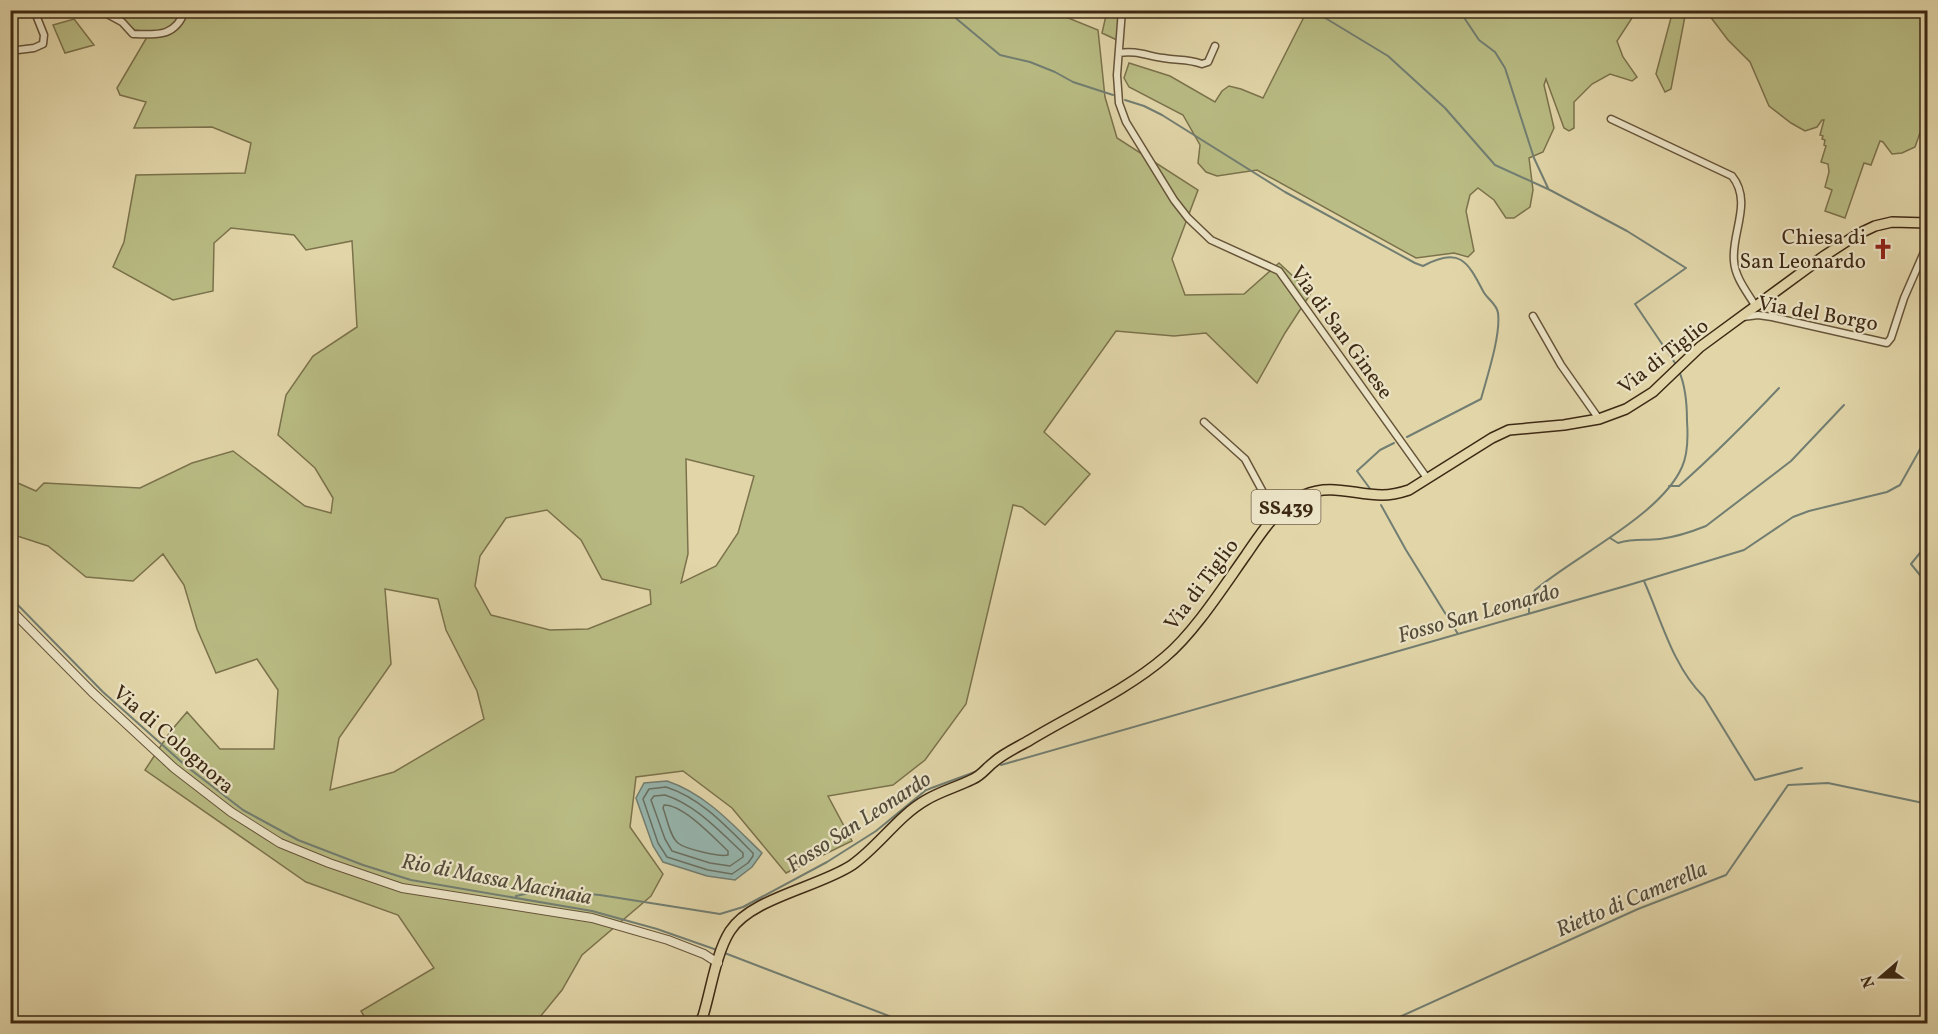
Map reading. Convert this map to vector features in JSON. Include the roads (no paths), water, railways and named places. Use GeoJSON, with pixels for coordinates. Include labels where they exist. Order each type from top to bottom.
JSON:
{"type":"FeatureCollection","features":[{"type":"Feature","properties":{"kind":"main road","name":"Via di Tiglio"},"geometry":{"type":"LineString","coordinates":[[699,1023],[704,1016],[723,946],[730,931],[753,911],[852,865],[916,806],[982,774],[995,761],[1057,723],[1110,695],[1165,658],[1184,639],[1264,529],[1303,495],[1335,488],[1394,495],[1409,490],[1509,430],[1599,419],[1626,409],[1653,392],[1700,347],[1824,256],[1858,234],[1875,226],[1892,222],[1928,223]]}},
{"type":"Feature","properties":{"kind":"street"},"geometry":{"type":"LineString","coordinates":[[10,51],[34,48],[43,44],[44,35],[34,10]]}},
{"type":"Feature","properties":{"kind":"street"},"geometry":{"type":"LineString","coordinates":[[100,10],[122,22],[133,34],[154,35],[172,30],[182,21],[185,10]]}},
{"type":"Feature","properties":{"kind":"street","name":"Via di San Ginese"},"geometry":{"type":"LineString","coordinates":[[1122,10],[1118,91],[1122,113],[1174,200],[1188,218],[1211,240],[1279,271],[1427,478]]}},
{"type":"Feature","properties":{"kind":"street"},"geometry":{"type":"LineString","coordinates":[[1119,53],[1186,58],[1202,64],[1208,62],[1215,46]]}},
{"type":"Feature","properties":{"kind":"street"},"geometry":{"type":"LineString","coordinates":[[1611,119],[1732,176],[1737,182],[1741,191],[1741,208],[1733,259],[1736,272],[1756,307]]}},
{"type":"Feature","properties":{"kind":"street","name":"Via del Borgo"},"geometry":{"type":"LineString","coordinates":[[1743,317],[1758,315],[1772,317],[1887,343],[1891,338],[1904,298],[1928,243]]}},
{"type":"Feature","properties":{"kind":"street"},"geometry":{"type":"LineString","coordinates":[[1533,316],[1561,365],[1599,419]]}},
{"type":"Feature","properties":{"kind":"street"},"geometry":{"type":"LineString","coordinates":[[1204,422],[1245,459],[1264,494],[1280,513]]}},
{"type":"Feature","properties":{"kind":"street","name":"Via di Colognora"},"geometry":{"type":"LineString","coordinates":[[10,609],[92,692],[174,768],[231,812],[280,843],[329,863],[402,888],[592,918],[668,940],[719,960]]}},
{"type":"Feature","properties":{"kind":"water"},"geometry":{"type":"Polygon","coordinates":[[[667,781],[707,802],[762,853],[752,867],[735,880],[707,876],[663,862],[653,846],[636,798],[644,783],[667,781]]]}},
{"type":"Feature","properties":{"kind":"waterway"},"geometry":{"type":"LineString","coordinates":[[946,10],[1000,55],[1030,62],[1073,82],[1113,95]]}},
{"type":"Feature","properties":{"kind":"waterway"},"geometry":{"type":"LineString","coordinates":[[1312,10],[1388,56],[1445,108],[1495,165],[1550,190],[1627,231],[1686,268],[1635,304],[1677,366]]}},
{"type":"Feature","properties":{"kind":"waterway"},"geometry":{"type":"LineString","coordinates":[[1459,10],[1479,40],[1495,52],[1505,68],[1534,158],[1548,188]]}},
{"type":"Feature","properties":{"kind":"waterway"},"geometry":{"type":"LineString","coordinates":[[1125,100],[1162,115],[1285,192],[1415,263],[1423,266],[1435,260],[1454,257],[1466,264],[1472,271],[1498,313],[1496,344],[1481,399],[1407,437]]}},
{"type":"Feature","properties":{"kind":"waterway"},"geometry":{"type":"LineString","coordinates":[[1529,613],[1529,603],[1535,590],[1637,518],[1671,485],[1682,467],[1687,444],[1686,396],[1679,371]]}},
{"type":"Feature","properties":{"kind":"waterway"},"geometry":{"type":"LineString","coordinates":[[1669,486],[1679,486],[1779,388]]}},
{"type":"Feature","properties":{"kind":"waterway"},"geometry":{"type":"LineString","coordinates":[[1610,538],[1618,543],[1660,539],[1706,526],[1791,461],[1844,405]]}},
{"type":"Feature","properties":{"kind":"waterway","name":"Fosso San Leonardo"},"geometry":{"type":"LineString","coordinates":[[1001,765],[1744,550],[1793,517],[1887,492],[1900,485],[1928,435]]}},
{"type":"Feature","properties":{"kind":"waterway"},"geometry":{"type":"LineString","coordinates":[[1371,490],[1357,471],[1380,450],[1394,443]]}},
{"type":"Feature","properties":{"kind":"waterway"},"geometry":{"type":"LineString","coordinates":[[1381,505],[1458,634]]}},
{"type":"Feature","properties":{"kind":"waterway"},"geometry":{"type":"LineString","coordinates":[[1928,543],[1911,564],[1928,585]]}},
{"type":"Feature","properties":{"kind":"waterway"},"geometry":{"type":"LineString","coordinates":[[1644,581],[1684,672],[1704,697],[1755,780],[1802,768]]}},
{"type":"Feature","properties":{"kind":"waterway","name":"Rio di Massa Macinaia"},"geometry":{"type":"LineString","coordinates":[[10,597],[103,692],[186,766],[243,810],[298,840],[363,865],[411,880],[592,911],[657,929],[717,950]]}},
{"type":"Feature","properties":{"kind":"waterway","name":"Fosso San Leonardo"},"geometry":{"type":"LineString","coordinates":[[516,896],[543,890],[600,895],[720,914],[743,907],[827,862],[876,831],[926,790],[975,772]]}},
{"type":"Feature","properties":{"kind":"waterway","name":"Rietto di Camerella"},"geometry":{"type":"LineString","coordinates":[[1384,1024],[1638,909],[1726,875],[1788,785],[1828,783],[1928,804]]}},
{"type":"Feature","properties":{"kind":"waterway","name":"Rio di Massa Macinaia"},"geometry":{"type":"LineString","coordinates":[[722,952],[910,1024]]}},
{"type":"Feature","properties":{"kind":"place","name":"Chiesa di San Leonardo"},"geometry":{"type":"Point","coordinates":[1883,249]}}]}
